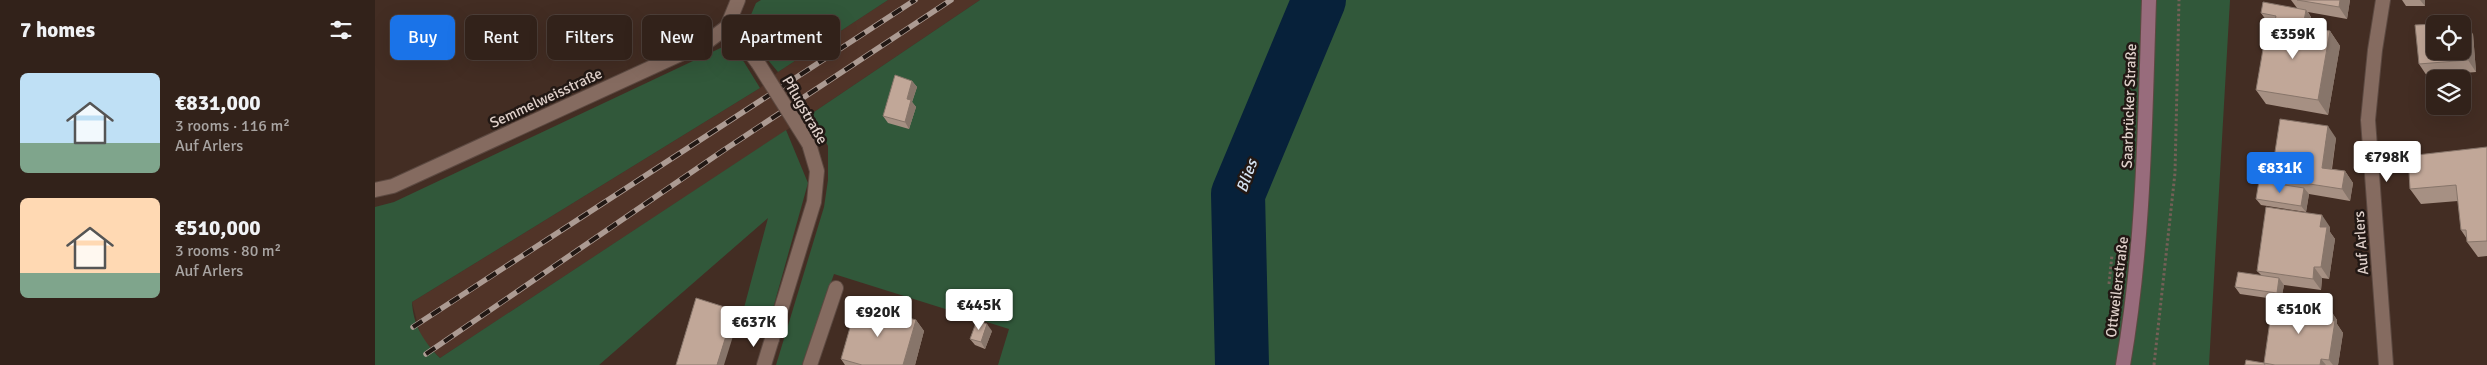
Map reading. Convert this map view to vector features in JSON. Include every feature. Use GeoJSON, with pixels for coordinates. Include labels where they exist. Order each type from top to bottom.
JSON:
{"type":"FeatureCollection","features":[{"type":"Feature","properties":{"kind":"main road","name":"Saarbrücker Straße"},"geometry":{"type":"LineString","coordinates":[[2142,213],[2149,0]]}},
{"type":"Feature","properties":{"kind":"main road","name":"Ottweilerstraße"},"geometry":{"type":"LineString","coordinates":[[2123,365],[2133,307],[2142,213]]}},
{"type":"Feature","properties":{"kind":"street"},"geometry":{"type":"LineString","coordinates":[[732,15],[738,0]]}},
{"type":"Feature","properties":{"kind":"street","name":"Auf Arlers"},"geometry":{"type":"LineString","coordinates":[[2383,0],[2375,50],[2368,120],[2386,365]]}},
{"type":"Feature","properties":{"kind":"street","name":"Semmelweisstraße"},"geometry":{"type":"LineString","coordinates":[[375,190],[393,186],[707,42],[722,31]]}},
{"type":"Feature","properties":{"kind":"street","name":"Pflugstraße"},"geometry":{"type":"LineString","coordinates":[[756,60],[809,144],[817,171],[815,202],[763,365]]}},
{"type":"Feature","properties":{"kind":"street"},"geometry":{"type":"LineString","coordinates":[[810,365],[836,288]]}},
{"type":"Feature","properties":{"kind":"path"},"geometry":{"type":"LineString","coordinates":[[2154,365],[2175,173],[2179,0]]}},
{"type":"Feature","properties":{"kind":"path"},"geometry":{"type":"LineString","coordinates":[[2109,286],[2113,247]]}},
{"type":"Feature","properties":{"kind":"shaded area"},"geometry":{"type":"Polygon","coordinates":[[[888,0],[980,0],[811,114],[440,358],[421,337],[412,302],[760,88],[778,72],[796,60],[840,60],[840,31],[888,0]]]}},
{"type":"Feature","properties":{"kind":"green space"},"geometry":{"type":"Polygon","coordinates":[[[761,0],[888,0],[840,31],[840,15],[751,15],[756,3],[761,0]]]}},
{"type":"Feature","properties":{"kind":"green space"},"geometry":{"type":"Polygon","coordinates":[[[980,0],[2230,0],[2209,365],[998,365],[1009,329],[834,274],[802,365],[776,365],[824,207],[828,180],[828,146],[811,114],[980,0]]]}},
{"type":"Feature","properties":{"kind":"green space"},"geometry":{"type":"Polygon","coordinates":[[[722,47],[722,60],[742,60],[760,88],[412,302],[413,310],[420,333],[440,358],[786,130],[808,183],[767,330],[741,319],[768,218],[599,365],[375,365],[375,207],[394,202],[695,60],[712,60],[712,52],[722,47]]]}},
{"type":"Feature","properties":{"kind":"green space"},"geometry":{"type":"Polygon","coordinates":[[[768,60],[796,60],[778,72],[768,60]]]}},
{"type":"Feature","properties":{"kind":"building"},"geometry":{"type":"Polygon","coordinates":[[[2297,0],[2340,0],[2339,7],[2297,0]]]}},
{"type":"Feature","properties":{"kind":"building"},"geometry":{"type":"Polygon","coordinates":[[[2263,2],[2306,10],[2304,21],[2309,21],[2308,27],[2275,21],[2276,16],[2261,13],[2263,2]]]}},
{"type":"Feature","properties":{"kind":"building"},"geometry":{"type":"Polygon","coordinates":[[[2268,20],[2330,31],[2318,100],[2256,90],[2268,20]]]}},
{"type":"Feature","properties":{"kind":"building"},"geometry":{"type":"Polygon","coordinates":[[[2426,24],[2426,60],[2468,60],[2419,64],[2415,25],[2426,24]]]}},
{"type":"Feature","properties":{"kind":"building"},"geometry":{"type":"Polygon","coordinates":[[[895,75],[912,81],[907,99],[911,100],[905,122],[883,116],[895,75]]]}},
{"type":"Feature","properties":{"kind":"building"},"geometry":{"type":"Polygon","coordinates":[[[2280,119],[2328,126],[2322,168],[2345,171],[2342,189],[2271,178],[2280,119]]]}},
{"type":"Feature","properties":{"kind":"building"},"geometry":{"type":"Polygon","coordinates":[[[2487,147],[2487,241],[2467,242],[2466,230],[2461,230],[2456,185],[2410,189],[2408,156],[2487,147]]]}},
{"type":"Feature","properties":{"kind":"building"},"geometry":{"type":"Polygon","coordinates":[[[2259,181],[2304,188],[2301,206],[2256,199],[2259,181]]]}},
{"type":"Feature","properties":{"kind":"building"},"geometry":{"type":"Polygon","coordinates":[[[2266,207],[2322,215],[2320,227],[2327,227],[2321,267],[2314,267],[2313,279],[2257,271],[2266,207]]]}},
{"type":"Feature","properties":{"kind":"building"},"geometry":{"type":"Polygon","coordinates":[[[2238,272],[2279,278],[2277,293],[2235,287],[2238,272]]]}},
{"type":"Feature","properties":{"kind":"building"},"geometry":{"type":"Polygon","coordinates":[[[696,298],[734,310],[717,365],[676,365],[696,298]]]}},
{"type":"Feature","properties":{"kind":"building"},"geometry":{"type":"Polygon","coordinates":[[[2273,300],[2329,308],[2328,320],[2335,321],[2329,360],[2321,359],[2320,365],[2275,365],[2264,363],[2273,300]]]}},
{"type":"Feature","properties":{"kind":"building"},"geometry":{"type":"Polygon","coordinates":[[[857,303],[916,320],[903,365],[862,365],[841,359],[857,303]]]}},
{"type":"Feature","properties":{"kind":"building"},"geometry":{"type":"Polygon","coordinates":[[[977,320],[987,324],[981,342],[970,339],[977,320]]]}},
{"type":"Feature","properties":{"kind":"building"},"geometry":{"type":"Polygon","coordinates":[[[2246,360],[2264,363],[2265,365],[2245,365],[2246,360]]]}},
{"type":"Feature","properties":{"kind":"waterway","name":"Blies"},"geometry":{"type":"LineString","coordinates":[[1242,365],[1238,194],[1319,0]]}},
{"type":"Feature","properties":{"kind":"railway"},"geometry":{"type":"LineString","coordinates":[[413,327],[915,0]]}},
{"type":"Feature","properties":{"kind":"railway"},"geometry":{"type":"LineString","coordinates":[[426,354],[724,150],[951,0]]}}]}
